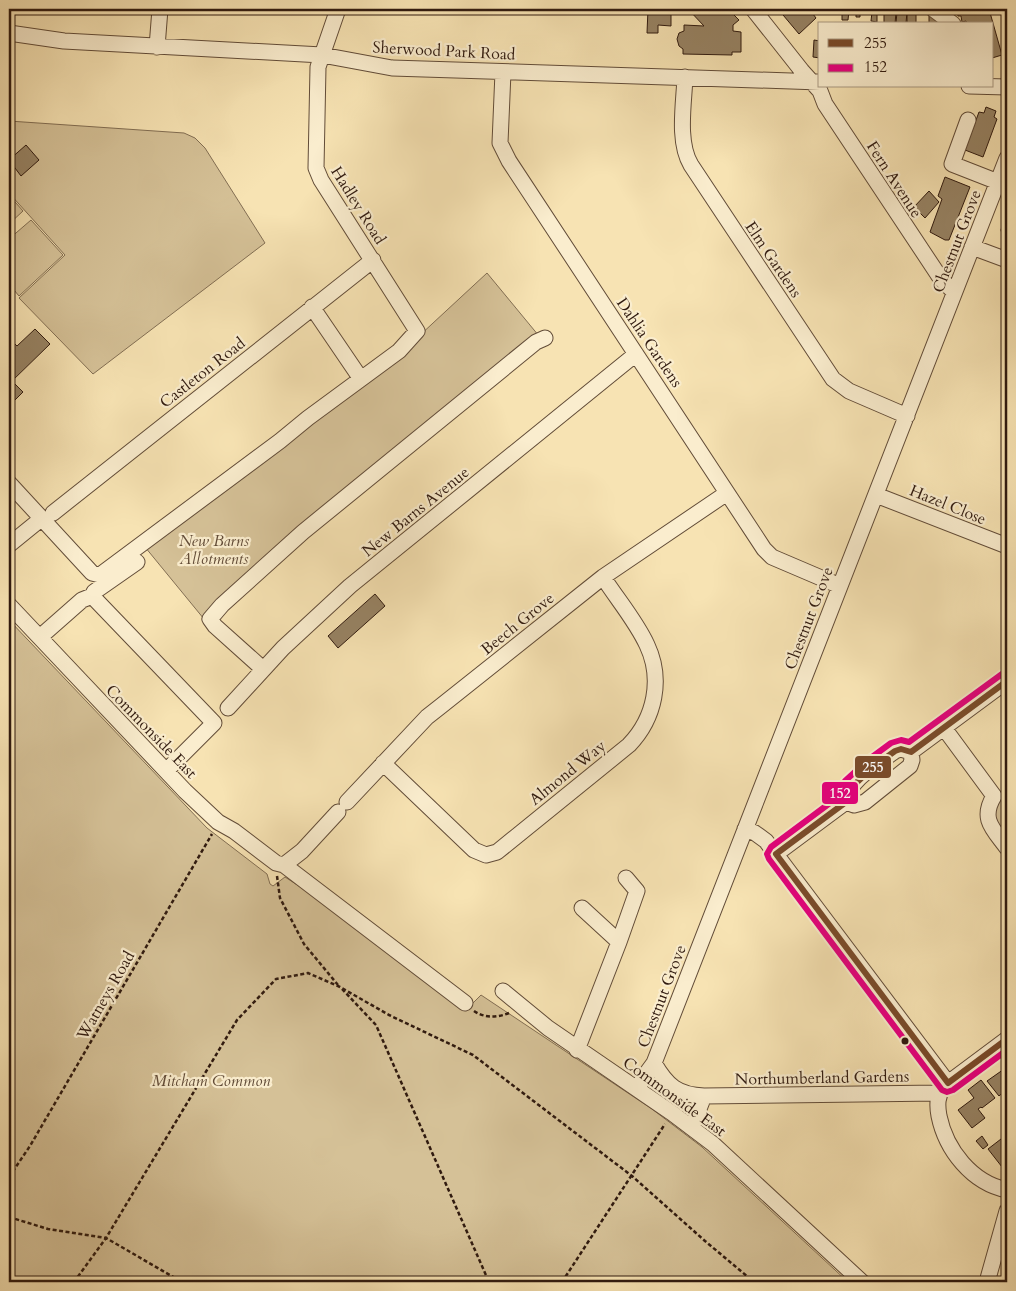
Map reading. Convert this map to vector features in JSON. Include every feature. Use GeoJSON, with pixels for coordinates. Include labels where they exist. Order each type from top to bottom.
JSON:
{"type":"FeatureCollection","features":[{"type":"Feature","properties":{"kind":"street"},"geometry":{"type":"LineString","coordinates":[[157,47],[160,9]]}},
{"type":"Feature","properties":{"kind":"street","name":"Hadley Road"},"geometry":{"type":"LineString","coordinates":[[338,9],[318,67],[316,168],[321,180],[418,331],[398,351],[361,379]]}},
{"type":"Feature","properties":{"kind":"street","name":"Fern Avenue"},"geometry":{"type":"LineString","coordinates":[[753,9],[815,82]]}},
{"type":"Feature","properties":{"kind":"street"},"geometry":{"type":"LineString","coordinates":[[933,9],[951,22]]}},
{"type":"Feature","properties":{"kind":"street","name":"Sherwood Park Road"},"geometry":{"type":"LineString","coordinates":[[9,33],[64,41],[322,55],[392,68],[685,76],[815,82]]}},
{"type":"Feature","properties":{"kind":"street","name":"Dahlia Gardens"},"geometry":{"type":"LineString","coordinates":[[503,72],[500,144],[504,153],[764,549],[772,557],[840,586]]}},
{"type":"Feature","properties":{"kind":"street","name":"Elm Gardens"},"geometry":{"type":"LineString","coordinates":[[685,76],[683,142],[686,157],[691,165],[833,379],[849,391],[907,416]]}},
{"type":"Feature","properties":{"kind":"street"},"geometry":{"type":"LineString","coordinates":[[994,87],[1007,87]]}},
{"type":"Feature","properties":{"kind":"street","name":"Fern Avenue"},"geometry":{"type":"LineString","coordinates":[[818,88],[825,104],[940,279],[954,292]]}},
{"type":"Feature","properties":{"kind":"street"},"geometry":{"type":"LineString","coordinates":[[968,120],[952,164],[998,182]]}},
{"type":"Feature","properties":{"kind":"street","name":"Chestnut Grove"},"geometry":{"type":"LineString","coordinates":[[638,1089],[654,1063],[1007,158]]}},
{"type":"Feature","properties":{"kind":"street"},"geometry":{"type":"LineString","coordinates":[[972,247],[1007,260]]}},
{"type":"Feature","properties":{"kind":"street","name":"Castleton Road"},"geometry":{"type":"LineString","coordinates":[[9,545],[373,260]]}},
{"type":"Feature","properties":{"kind":"street"},"geometry":{"type":"LineString","coordinates":[[9,483],[47,516],[92,573],[100,575],[361,379],[312,307]]}},
{"type":"Feature","properties":{"kind":"street"},"geometry":{"type":"LineString","coordinates":[[263,669],[215,626],[210,619],[234,594],[303,532],[536,342],[545,338]]}},
{"type":"Feature","properties":{"kind":"street","name":"New Barns Avenue"},"geometry":{"type":"LineString","coordinates":[[228,708],[263,669],[350,586],[636,354]]}},
{"type":"Feature","properties":{"kind":"street","name":"Beech Grove"},"geometry":{"type":"LineString","coordinates":[[280,864],[302,851],[427,717],[603,577],[727,493]]}},
{"type":"Feature","properties":{"kind":"street","name":"Hazel Close"},"geometry":{"type":"LineString","coordinates":[[876,495],[1007,546]]}},
{"type":"Feature","properties":{"kind":"street"},"geometry":{"type":"LineString","coordinates":[[40,638],[82,600],[92,596],[94,592],[137,562]]}},
{"type":"Feature","properties":{"kind":"street","name":"Almond Way"},"geometry":{"type":"LineString","coordinates":[[383,764],[474,850],[486,855],[497,852],[629,744],[642,729],[653,706],[656,690],[655,669],[642,635],[603,577]]}},
{"type":"Feature","properties":{"kind":"street"},"geometry":{"type":"LineString","coordinates":[[92,596],[214,724],[166,771]]}},
{"type":"Feature","properties":{"kind":"street","name":"Commonside East"},"geometry":{"type":"LineString","coordinates":[[9,605],[166,771],[218,822],[234,831],[280,864],[465,1003]]}},
{"type":"Feature","properties":{"kind":"street"},"geometry":{"type":"LineString","coordinates":[[911,752],[1007,681]]}},
{"type":"Feature","properties":{"kind":"street"},"geometry":{"type":"LineString","coordinates":[[944,728],[1001,794],[988,807],[987,818],[1007,848]]}},
{"type":"Feature","properties":{"kind":"street"},"geometry":{"type":"LineString","coordinates":[[776,854],[846,802],[847,795],[855,782],[895,751],[907,750],[911,752]]}},
{"type":"Feature","properties":{"kind":"street"},"geometry":{"type":"LineString","coordinates":[[846,802],[854,805],[865,802],[910,766],[912,760],[911,752]]}},
{"type":"Feature","properties":{"kind":"street"},"geometry":{"type":"LineString","coordinates":[[745,829],[762,837],[776,854],[943,1088]]}},
{"type":"Feature","properties":{"kind":"street"},"geometry":{"type":"LineString","coordinates":[[577,1050],[637,891],[626,878]]}},
{"type":"Feature","properties":{"kind":"street"},"geometry":{"type":"LineString","coordinates":[[582,908],[619,942]]}},
{"type":"Feature","properties":{"kind":"street","name":"Commonside East"},"geometry":{"type":"LineString","coordinates":[[503,990],[577,1050],[638,1089],[714,1144],[862,1282]]}},
{"type":"Feature","properties":{"kind":"street"},"geometry":{"type":"LineString","coordinates":[[1007,1039],[943,1088],[937,1103],[942,1130],[951,1148],[964,1164],[980,1178],[991,1185],[1007,1190]]}},
{"type":"Feature","properties":{"kind":"street","name":"Northumberland Gardens"},"geometry":{"type":"LineString","coordinates":[[654,1063],[669,1085],[693,1096],[943,1088]]}},
{"type":"Feature","properties":{"kind":"street"},"geometry":{"type":"LineString","coordinates":[[692,1127],[704,1096]]}},
{"type":"Feature","properties":{"kind":"street"},"geometry":{"type":"LineString","coordinates":[[987,1282],[1007,1211]]}},
{"type":"Feature","properties":{"kind":"path","name":"Watneys Road"},"geometry":{"type":"LineString","coordinates":[[9,1177],[30,1146],[218,822]]}},
{"type":"Feature","properties":{"kind":"path"},"geometry":{"type":"LineString","coordinates":[[280,864],[280,898],[304,944],[340,987],[376,1025],[489,1282]]}},
{"type":"Feature","properties":{"kind":"path"},"geometry":{"type":"LineString","coordinates":[[74,1282],[106,1238],[237,1020],[276,979],[308,973],[340,987],[389,1016],[473,1055],[632,1176],[754,1282]]}},
{"type":"Feature","properties":{"kind":"path"},"geometry":{"type":"LineString","coordinates":[[465,1003],[476,1013],[486,1017],[507,1014],[518,1004]]}},
{"type":"Feature","properties":{"kind":"path"},"geometry":{"type":"LineString","coordinates":[[562,1282],[672,1113]]}},
{"type":"Feature","properties":{"kind":"path"},"geometry":{"type":"LineString","coordinates":[[9,1217],[48,1229],[106,1238],[182,1282]]}},
{"type":"Feature","properties":{"kind":"green space"},"geometry":{"type":"Polygon","coordinates":[[[9,121],[184,133],[195,138],[205,148],[265,243],[93,374],[19,298],[65,255],[9,193],[9,121]]]}},
{"type":"Feature","properties":{"kind":"green space"},"geometry":{"type":"Polygon","coordinates":[[[9,195],[23,211],[9,224],[9,195]]]}},
{"type":"Feature","properties":{"kind":"green space"},"geometry":{"type":"Polygon","coordinates":[[[31,220],[63,255],[19,296],[9,284],[9,239],[31,220]]]}},
{"type":"Feature","properties":{"kind":"green space","name":"New Barns Allotments"},"geometry":{"type":"Polygon","coordinates":[[[487,273],[539,336],[204,619],[145,547],[405,349],[487,273]]]}},
{"type":"Feature","properties":{"kind":"green space","name":"Mitcham Common"},"geometry":{"type":"Polygon","coordinates":[[[9,620],[207,828],[267,874],[270,884],[273,886],[285,877],[361,926],[467,1009],[481,995],[652,1109],[702,1147],[848,1282],[9,1282],[9,620]]]}},
{"type":"Feature","properties":{"kind":"green space"},"geometry":{"type":"Polygon","coordinates":[[[1007,796],[1007,840],[991,814],[1000,800],[1007,796]]]}},
{"type":"Feature","properties":{"kind":"green space"},"geometry":{"type":"Polygon","coordinates":[[[653,1076],[692,1102],[695,1105],[692,1112],[683,1111],[651,1088],[648,1085],[649,1078],[653,1076]]]}},
{"type":"Feature","properties":{"kind":"building"},"geometry":{"type":"Polygon","coordinates":[[[648,9],[671,9],[671,26],[658,25],[658,33],[647,33],[648,9]]]}},
{"type":"Feature","properties":{"kind":"building"},"geometry":{"type":"Polygon","coordinates":[[[688,9],[728,9],[739,20],[733,25],[733,31],[741,32],[741,52],[732,52],[732,55],[683,54],[683,49],[679,46],[677,39],[679,33],[684,31],[684,25],[704,26],[688,9]]]}},
{"type":"Feature","properties":{"kind":"building"},"geometry":{"type":"Polygon","coordinates":[[[778,9],[801,9],[805,14],[810,10],[816,18],[799,34],[778,9]]]}},
{"type":"Feature","properties":{"kind":"building"},"geometry":{"type":"Polygon","coordinates":[[[842,9],[849,10],[848,20],[842,20],[842,9]]]}},
{"type":"Feature","properties":{"kind":"building"},"geometry":{"type":"Polygon","coordinates":[[[949,9],[989,9],[993,22],[962,22],[961,16],[958,16],[957,12],[953,13],[949,9]]]}},
{"type":"Feature","properties":{"kind":"building"},"geometry":{"type":"Polygon","coordinates":[[[856,11],[860,11],[860,17],[856,17],[856,11]]]}},
{"type":"Feature","properties":{"kind":"building"},"geometry":{"type":"Polygon","coordinates":[[[872,12],[877,12],[877,22],[871,21],[872,12]]]}},
{"type":"Feature","properties":{"kind":"building"},"geometry":{"type":"Polygon","coordinates":[[[884,12],[896,12],[895,22],[884,22],[884,12]]]}},
{"type":"Feature","properties":{"kind":"building"},"geometry":{"type":"Polygon","coordinates":[[[897,12],[907,12],[906,22],[896,22],[897,12]]]}},
{"type":"Feature","properties":{"kind":"building"},"geometry":{"type":"Polygon","coordinates":[[[907,12],[916,12],[916,22],[907,22],[907,12]]]}},
{"type":"Feature","properties":{"kind":"building"},"geometry":{"type":"Polygon","coordinates":[[[929,14],[945,22],[929,22],[929,14]]]}},
{"type":"Feature","properties":{"kind":"building"},"geometry":{"type":"Polygon","coordinates":[[[994,27],[1002,55],[994,57],[994,27]]]}},
{"type":"Feature","properties":{"kind":"building"},"geometry":{"type":"Polygon","coordinates":[[[814,40],[818,41],[818,58],[813,57],[814,40]]]}},
{"type":"Feature","properties":{"kind":"building"},"geometry":{"type":"Polygon","coordinates":[[[986,107],[996,111],[994,117],[997,119],[983,157],[965,150],[979,112],[984,113],[986,107]]]}},
{"type":"Feature","properties":{"kind":"building"},"geometry":{"type":"Polygon","coordinates":[[[26,145],[39,160],[21,176],[9,160],[26,145]]]}},
{"type":"Feature","properties":{"kind":"building"},"geometry":{"type":"Polygon","coordinates":[[[945,177],[970,187],[949,240],[945,240],[930,232],[942,199],[938,196],[945,177]]]}},
{"type":"Feature","properties":{"kind":"building"},"geometry":{"type":"Polygon","coordinates":[[[929,191],[939,202],[925,218],[914,207],[929,191]]]}},
{"type":"Feature","properties":{"kind":"building"},"geometry":{"type":"Polygon","coordinates":[[[1007,208],[1007,244],[1001,230],[1007,208]]]}},
{"type":"Feature","properties":{"kind":"building"},"geometry":{"type":"Polygon","coordinates":[[[35,329],[50,344],[12,381],[23,392],[9,406],[9,338],[17,346],[35,329]]]}},
{"type":"Feature","properties":{"kind":"building"},"geometry":{"type":"Polygon","coordinates":[[[375,594],[385,606],[338,648],[328,636],[375,594]]]}},
{"type":"Feature","properties":{"kind":"building"},"geometry":{"type":"Polygon","coordinates":[[[1007,1067],[1007,1089],[999,1096],[987,1081],[1007,1067]]]}},
{"type":"Feature","properties":{"kind":"building"},"geometry":{"type":"Polygon","coordinates":[[[981,1080],[995,1098],[978,1109],[985,1118],[972,1128],[958,1110],[974,1098],[968,1090],[981,1080]]]}},
{"type":"Feature","properties":{"kind":"building"},"geometry":{"type":"Polygon","coordinates":[[[982,1136],[988,1145],[983,1149],[976,1141],[982,1136]]]}},
{"type":"Feature","properties":{"kind":"building"},"geometry":{"type":"Polygon","coordinates":[[[1001,1139],[1007,1147],[1007,1163],[1002,1167],[988,1149],[1001,1139]]]}},
{"type":"Feature","properties":{"kind":"transit line","name":"152"},"geometry":{"type":"LineString","coordinates":[[1002,674],[909,742],[901,740],[891,743],[868,760],[845,781],[838,797],[771,847],[767,854],[942,1090],[947,1092],[953,1090],[1007,1050]]}},
{"type":"Feature","properties":{"kind":"transit line","name":"255"},"geometry":{"type":"LineString","coordinates":[[1007,681],[911,752],[901,749],[895,751],[873,767],[852,787],[846,802],[776,854],[948,1083],[1007,1039]]}}]}
